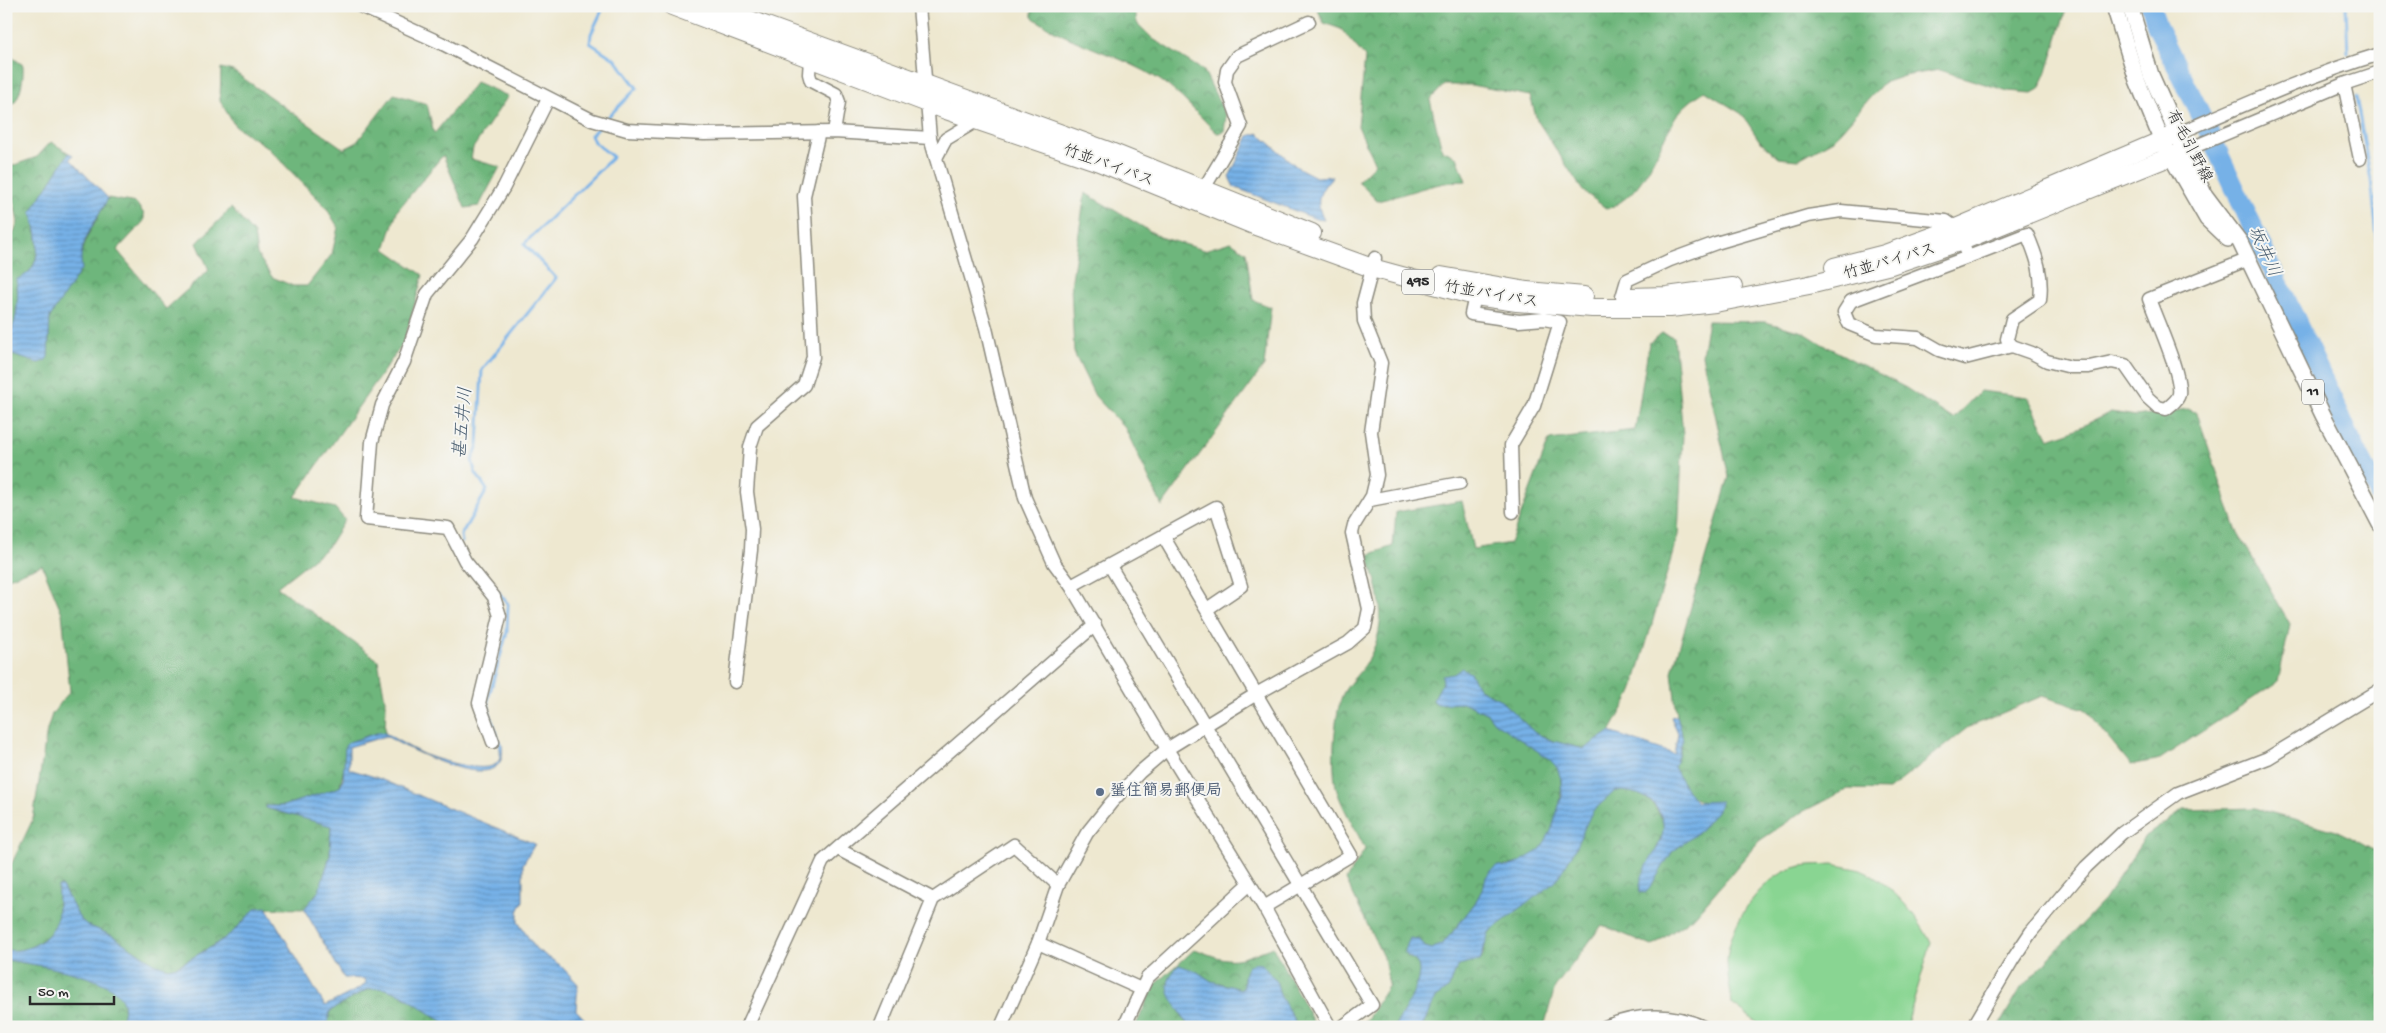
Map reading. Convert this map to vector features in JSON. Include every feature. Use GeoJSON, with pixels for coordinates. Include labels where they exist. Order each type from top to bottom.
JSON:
{"type":"FeatureCollection","features":[{"type":"Feature","properties":{"kind":"highway","name":"竹並バイパス"},"geometry":{"type":"LineString","coordinates":[[672,6],[976,121],[1099,162],[1256,226],[1475,296],[1561,306],[1670,308],[1715,303],[1809,285],[1891,265],[1962,242],[2178,154]]}},
{"type":"Feature","properties":{"kind":"highway","name":"竹並バイパス"},"geometry":{"type":"LineString","coordinates":[[712,6],[1110,152],[1374,263],[1477,283],[1574,296],[1622,297],[1714,291],[1810,273],[1885,254],[1962,242],[2170,137]]}},
{"type":"Feature","properties":{"kind":"main road","name":"有毛引野線"},"geometry":{"type":"LineString","coordinates":[[2114,6],[2137,80],[2178,154],[2204,194],[2240,242],[2323,415],[2380,524]]}},
{"type":"Feature","properties":{"kind":"main road","name":"有毛引野線"},"geometry":{"type":"LineString","coordinates":[[2130,6],[2170,137]]}},
{"type":"Feature","properties":{"kind":"street"},"geometry":{"type":"LineString","coordinates":[[360,6],[441,43],[592,120],[627,130],[704,134],[834,132],[930,138]]}},
{"type":"Feature","properties":{"kind":"street"},"geometry":{"type":"LineString","coordinates":[[919,6],[930,138],[986,328],[1026,498],[1054,564],[1071,586],[1095,625],[1167,749],[1264,907],[1330,1027]]}},
{"type":"Feature","properties":{"kind":"street"},"geometry":{"type":"LineString","coordinates":[[1203,190],[1241,126],[1224,82],[1227,70],[1237,56],[1309,22]]}},
{"type":"Feature","properties":{"kind":"street"},"geometry":{"type":"LineString","coordinates":[[2170,137],[2333,69],[2380,54]]}},
{"type":"Feature","properties":{"kind":"street"},"geometry":{"type":"LineString","coordinates":[[810,59],[809,74],[811,81],[836,94],[839,102],[834,132]]}},
{"type":"Feature","properties":{"kind":"street"},"geometry":{"type":"LineString","coordinates":[[2178,154],[2220,134],[2344,84],[2380,72]]}},
{"type":"Feature","properties":{"kind":"street"},"geometry":{"type":"LineString","coordinates":[[2344,84],[2360,159]]}},
{"type":"Feature","properties":{"kind":"street"},"geometry":{"type":"LineString","coordinates":[[493,742],[479,703],[500,616],[494,597],[465,561],[448,528],[366,520],[372,442],[382,405],[404,362],[428,294],[472,239],[499,194],[548,99]]}},
{"type":"Feature","properties":{"kind":"street"},"geometry":{"type":"LineString","coordinates":[[936,158],[946,139],[976,121]]}},
{"type":"Feature","properties":{"kind":"street"},"geometry":{"type":"LineString","coordinates":[[735,682],[751,550],[752,529],[747,492],[750,447],[757,426],[804,385],[813,357],[804,196],[819,132]]}},
{"type":"Feature","properties":{"kind":"street"},"geometry":{"type":"LineString","coordinates":[[1622,297],[1628,280],[1670,260],[1755,230],[1808,216],[1840,211],[1946,221],[1962,242]]}},
{"type":"Feature","properties":{"kind":"street"},"geometry":{"type":"LineString","coordinates":[[2012,346],[1965,358],[1939,350],[1918,338],[1876,335],[1849,324],[1844,312],[1851,301],[1962,242],[2027,234],[2039,262],[2042,282],[2040,300],[2012,319],[2007,339],[2012,346],[2047,361],[2071,368],[2089,367],[2112,362],[2125,365],[2148,398],[2158,407],[2166,409],[2179,394],[2175,371],[2149,299],[2249,259]]}},
{"type":"Feature","properties":{"kind":"street"},"geometry":{"type":"LineString","coordinates":[[1001,1027],[1038,943],[1058,885],[1087,833],[1111,803],[1140,772],[1167,749],[1348,643],[1365,628],[1369,609],[1352,533],[1370,500],[1377,475],[1371,432],[1381,363],[1364,321],[1363,303],[1374,263]]}},
{"type":"Feature","properties":{"kind":"street"},"geometry":{"type":"LineString","coordinates":[[1475,296],[1471,314],[1519,321],[1544,319],[1560,322],[1534,406],[1511,444],[1513,512]]}},
{"type":"Feature","properties":{"kind":"street"},"geometry":{"type":"LineString","coordinates":[[1370,500],[1460,483]]}},
{"type":"Feature","properties":{"kind":"street"},"geometry":{"type":"LineString","coordinates":[[1071,586],[1216,507],[1241,586],[1207,609]]}},
{"type":"Feature","properties":{"kind":"street"},"geometry":{"type":"LineString","coordinates":[[1163,536],[1352,855],[1264,907]]}},
{"type":"Feature","properties":{"kind":"street"},"geometry":{"type":"LineString","coordinates":[[1110,566],[1372,1005],[1342,1027]]}},
{"type":"Feature","properties":{"kind":"street"},"geometry":{"type":"LineString","coordinates":[[747,1027],[823,860],[1095,625]]}},
{"type":"Feature","properties":{"kind":"street"},"geometry":{"type":"LineString","coordinates":[[1973,1027],[2031,932],[2086,867],[2122,833],[2178,793],[2268,758],[2380,690]]}},
{"type":"Feature","properties":{"kind":"street"},"geometry":{"type":"LineString","coordinates":[[880,1027],[933,899],[1014,846],[1058,885]]}},
{"type":"Feature","properties":{"kind":"street"},"geometry":{"type":"LineString","coordinates":[[838,848],[933,899]]}},
{"type":"Feature","properties":{"kind":"street"},"geometry":{"type":"LineString","coordinates":[[1124,1027],[1147,978],[1249,884]]}},
{"type":"Feature","properties":{"kind":"street"},"geometry":{"type":"LineString","coordinates":[[1038,943],[1141,989]]}},
{"type":"Feature","properties":{"kind":"street"},"geometry":{"type":"LineString","coordinates":[[1605,1027],[1628,1018],[1650,1016],[1667,1017],[1703,1027]]}},
{"type":"Feature","properties":{"kind":"green space"},"geometry":{"type":"Polygon","coordinates":[[[1032,6],[1143,6],[1135,10],[1137,23],[1153,39],[1204,71],[1226,116],[1224,132],[1217,133],[1183,98],[1145,71],[1047,27],[1032,17],[1032,6]]]}},
{"type":"Feature","properties":{"kind":"green space"},"geometry":{"type":"Polygon","coordinates":[[[1316,6],[2067,6],[2047,72],[2039,89],[2032,93],[2008,91],[1939,70],[1904,76],[1883,83],[1833,140],[1797,160],[1779,158],[1759,140],[1742,114],[1705,91],[1689,102],[1679,113],[1649,169],[1632,193],[1621,202],[1607,209],[1583,191],[1537,120],[1530,96],[1471,85],[1444,85],[1430,100],[1442,150],[1457,157],[1466,181],[1443,183],[1377,201],[1358,181],[1375,164],[1358,126],[1365,57],[1341,29],[1324,23],[1316,6]]]}},
{"type":"Feature","properties":{"kind":"green space"},"geometry":{"type":"Polygon","coordinates":[[[6,53],[23,65],[23,71],[18,97],[6,111],[6,53]]]}},
{"type":"Feature","properties":{"kind":"green space"},"geometry":{"type":"Polygon","coordinates":[[[221,68],[233,71],[344,149],[356,143],[394,94],[427,104],[434,134],[476,82],[508,96],[473,148],[471,159],[500,167],[479,206],[465,208],[443,155],[397,211],[385,249],[423,275],[404,342],[295,497],[335,508],[345,520],[328,547],[277,587],[378,660],[386,706],[385,733],[380,732],[349,742],[340,787],[283,806],[266,806],[266,808],[331,826],[330,856],[319,891],[304,909],[256,908],[234,931],[218,943],[177,966],[168,968],[154,963],[111,935],[87,925],[80,919],[62,886],[58,886],[57,921],[51,931],[41,941],[27,948],[6,950],[6,868],[12,863],[33,819],[47,730],[52,714],[70,691],[62,613],[42,565],[6,579],[6,353],[38,363],[48,357],[50,317],[80,257],[88,235],[108,198],[136,203],[144,214],[144,221],[117,250],[166,309],[209,270],[197,243],[231,208],[254,234],[257,254],[272,277],[293,286],[307,286],[332,254],[338,227],[325,206],[267,147],[235,126],[220,101],[221,68]]]}},
{"type":"Feature","properties":{"kind":"green space"},"geometry":{"type":"Polygon","coordinates":[[[51,142],[69,153],[31,212],[36,230],[36,259],[26,275],[17,280],[15,318],[6,338],[6,234],[11,238],[18,223],[14,202],[6,188],[6,168],[37,157],[51,142]]]}},
{"type":"Feature","properties":{"kind":"green space"},"geometry":{"type":"Polygon","coordinates":[[[1085,193],[1160,237],[1204,250],[1231,242],[1246,252],[1253,300],[1271,307],[1264,366],[1162,506],[1125,428],[1095,396],[1074,353],[1071,286],[1085,193]]]}},
{"type":"Feature","properties":{"kind":"green space"},"geometry":{"type":"Polygon","coordinates":[[[1708,321],[1765,322],[1803,332],[1906,388],[1953,419],[1980,391],[2028,397],[2049,439],[2072,431],[2111,412],[2136,416],[2188,409],[2197,413],[2236,529],[2290,624],[2278,682],[2160,759],[2131,765],[2085,709],[2042,696],[1967,728],[1889,790],[1848,789],[1802,812],[1759,841],[1695,916],[1652,946],[1602,925],[1555,987],[1544,1027],[1422,1027],[1435,998],[1449,988],[1458,967],[1466,963],[1480,961],[1487,936],[1491,930],[1536,895],[1560,872],[1572,854],[1588,818],[1605,796],[1623,790],[1632,791],[1648,800],[1660,814],[1664,831],[1639,890],[1645,893],[1672,852],[1701,830],[1720,806],[1702,802],[1691,795],[1682,784],[1674,767],[1681,747],[1682,733],[1677,716],[1672,672],[1729,477],[1702,355],[1708,321]]]}},
{"type":"Feature","properties":{"kind":"green space"},"geometry":{"type":"Polygon","coordinates":[[[1662,333],[1674,337],[1683,435],[1678,535],[1632,692],[1610,732],[1584,749],[1553,741],[1535,733],[1499,699],[1479,689],[1470,673],[1450,675],[1443,682],[1433,700],[1437,704],[1465,703],[1488,714],[1494,722],[1537,750],[1557,767],[1561,785],[1559,810],[1551,834],[1540,850],[1526,860],[1515,864],[1498,866],[1486,877],[1484,887],[1475,903],[1443,943],[1432,949],[1425,947],[1420,940],[1410,938],[1407,957],[1417,963],[1419,974],[1415,990],[1407,1007],[1394,1027],[1362,1027],[1389,985],[1384,959],[1346,880],[1365,849],[1338,794],[1334,773],[1334,745],[1337,717],[1342,696],[1373,651],[1380,624],[1379,597],[1368,555],[1393,546],[1396,512],[1462,501],[1473,549],[1510,543],[1549,440],[1635,430],[1649,343],[1662,333]]]}},
{"type":"Feature","properties":{"kind":"green space"},"geometry":{"type":"Polygon","coordinates":[[[2255,808],[2340,832],[2380,854],[2380,1027],[1998,1027],[2021,988],[2104,900],[2146,836],[2184,810],[2255,808]]]}},
{"type":"Feature","properties":{"kind":"green space"},"geometry":{"type":"Polygon","coordinates":[[[1833,864],[1863,871],[1887,886],[1912,913],[1931,943],[1906,1027],[1763,1027],[1732,1004],[1727,967],[1729,947],[1741,917],[1750,902],[1774,878],[1788,870],[1806,865],[1833,864]]]}},
{"type":"Feature","properties":{"kind":"green space"},"geometry":{"type":"Polygon","coordinates":[[[1273,947],[1316,1027],[1298,1027],[1280,995],[1276,980],[1254,963],[1246,970],[1244,987],[1241,989],[1211,981],[1196,971],[1178,1008],[1188,1027],[1135,1027],[1154,986],[1195,949],[1218,957],[1234,959],[1273,947]]]}},
{"type":"Feature","properties":{"kind":"green space"},"geometry":{"type":"Polygon","coordinates":[[[6,960],[34,964],[88,977],[115,991],[122,1000],[124,1010],[119,1027],[6,1027],[6,960]]]}},
{"type":"Feature","properties":{"kind":"green space"},"geometry":{"type":"Polygon","coordinates":[[[382,988],[401,994],[451,1027],[327,1027],[330,1011],[368,989],[382,988]]]}},
{"type":"Feature","properties":{"kind":"water"},"geometry":{"type":"Polygon","coordinates":[[[1258,133],[1297,167],[1316,177],[1333,176],[1321,192],[1319,207],[1324,220],[1316,219],[1234,187],[1229,177],[1249,136],[1258,133]]]}},
{"type":"Feature","properties":{"kind":"water"},"geometry":{"type":"Polygon","coordinates":[[[69,153],[73,155],[70,159],[108,198],[85,241],[81,259],[82,268],[50,317],[48,357],[45,361],[38,363],[6,353],[6,338],[15,318],[17,279],[32,268],[38,250],[36,230],[31,212],[69,153]]]}},
{"type":"Feature","properties":{"kind":"water"},"geometry":{"type":"Polygon","coordinates":[[[1462,668],[1470,673],[1479,689],[1499,699],[1535,733],[1553,741],[1584,749],[1610,732],[1674,754],[1678,734],[1671,717],[1677,716],[1683,739],[1674,767],[1687,791],[1697,802],[1721,801],[1720,806],[1701,830],[1672,852],[1645,893],[1640,892],[1641,881],[1661,840],[1663,830],[1662,819],[1656,807],[1643,796],[1615,791],[1592,812],[1572,855],[1555,882],[1489,932],[1480,961],[1466,963],[1458,967],[1449,988],[1435,998],[1422,1027],[1394,1027],[1412,997],[1418,979],[1417,963],[1404,952],[1410,938],[1420,940],[1425,947],[1432,949],[1443,943],[1475,903],[1484,886],[1486,877],[1492,870],[1498,866],[1508,867],[1518,863],[1540,850],[1551,831],[1562,796],[1561,779],[1557,767],[1548,758],[1494,722],[1488,714],[1465,703],[1437,704],[1433,700],[1443,682],[1442,676],[1454,674],[1462,668]]]}},
{"type":"Feature","properties":{"kind":"water"},"geometry":{"type":"Polygon","coordinates":[[[380,732],[423,754],[472,767],[491,766],[497,763],[500,756],[499,744],[502,744],[500,761],[491,769],[475,771],[434,760],[414,751],[386,736],[349,747],[349,769],[375,777],[535,844],[523,864],[523,901],[518,912],[518,922],[536,949],[560,965],[578,984],[576,1010],[592,1027],[451,1027],[401,994],[382,988],[368,989],[330,1011],[327,1027],[251,1027],[226,1023],[215,1027],[119,1027],[124,1010],[122,1000],[115,991],[88,977],[34,964],[6,960],[6,950],[28,948],[41,941],[51,931],[57,921],[58,886],[62,886],[80,919],[87,925],[111,935],[154,963],[168,968],[178,966],[218,943],[234,931],[256,908],[266,907],[325,1006],[362,987],[366,982],[365,979],[344,978],[304,909],[319,891],[330,856],[331,826],[266,808],[266,806],[283,806],[340,787],[343,780],[345,746],[349,742],[380,732]]]}},
{"type":"Feature","properties":{"kind":"water"},"geometry":{"type":"Polygon","coordinates":[[[1254,963],[1261,964],[1276,980],[1280,995],[1298,1027],[1188,1027],[1168,989],[1168,982],[1179,965],[1196,971],[1211,981],[1241,989],[1244,987],[1246,970],[1254,963]]]}},
{"type":"Feature","properties":{"kind":"waterway","name":"甚五井川"},"geometry":{"type":"LineString","coordinates":[[604,6],[591,34],[590,43],[616,60],[637,88],[604,121]]}},
{"type":"Feature","properties":{"kind":"waterway","name":"坂井川"},"geometry":{"type":"LineString","coordinates":[[2151,6],[2157,27],[2199,111],[2351,440],[2380,496]]}},
{"type":"Feature","properties":{"kind":"waterway"},"geometry":{"type":"LineString","coordinates":[[2346,6],[2348,53]]}},
{"type":"Feature","properties":{"kind":"waterway"},"geometry":{"type":"LineString","coordinates":[[2356,97],[2371,180],[2380,263]]}},
{"type":"Feature","properties":{"kind":"waterway","name":"甚五井川"},"geometry":{"type":"LineString","coordinates":[[462,542],[461,535],[487,490],[475,472],[472,460],[478,445],[482,370],[556,278],[524,244],[613,157],[594,142],[591,135],[600,126]]}},
{"type":"Feature","properties":{"kind":"waterway","name":"甚五井川"},"geometry":{"type":"LineString","coordinates":[[482,572],[508,604],[507,632],[488,699],[489,711],[501,747]]}},
{"type":"Feature","properties":{"kind":"place","name":"蜑住簡易郵便局"},"geometry":{"type":"Point","coordinates":[1100,792]}}]}
